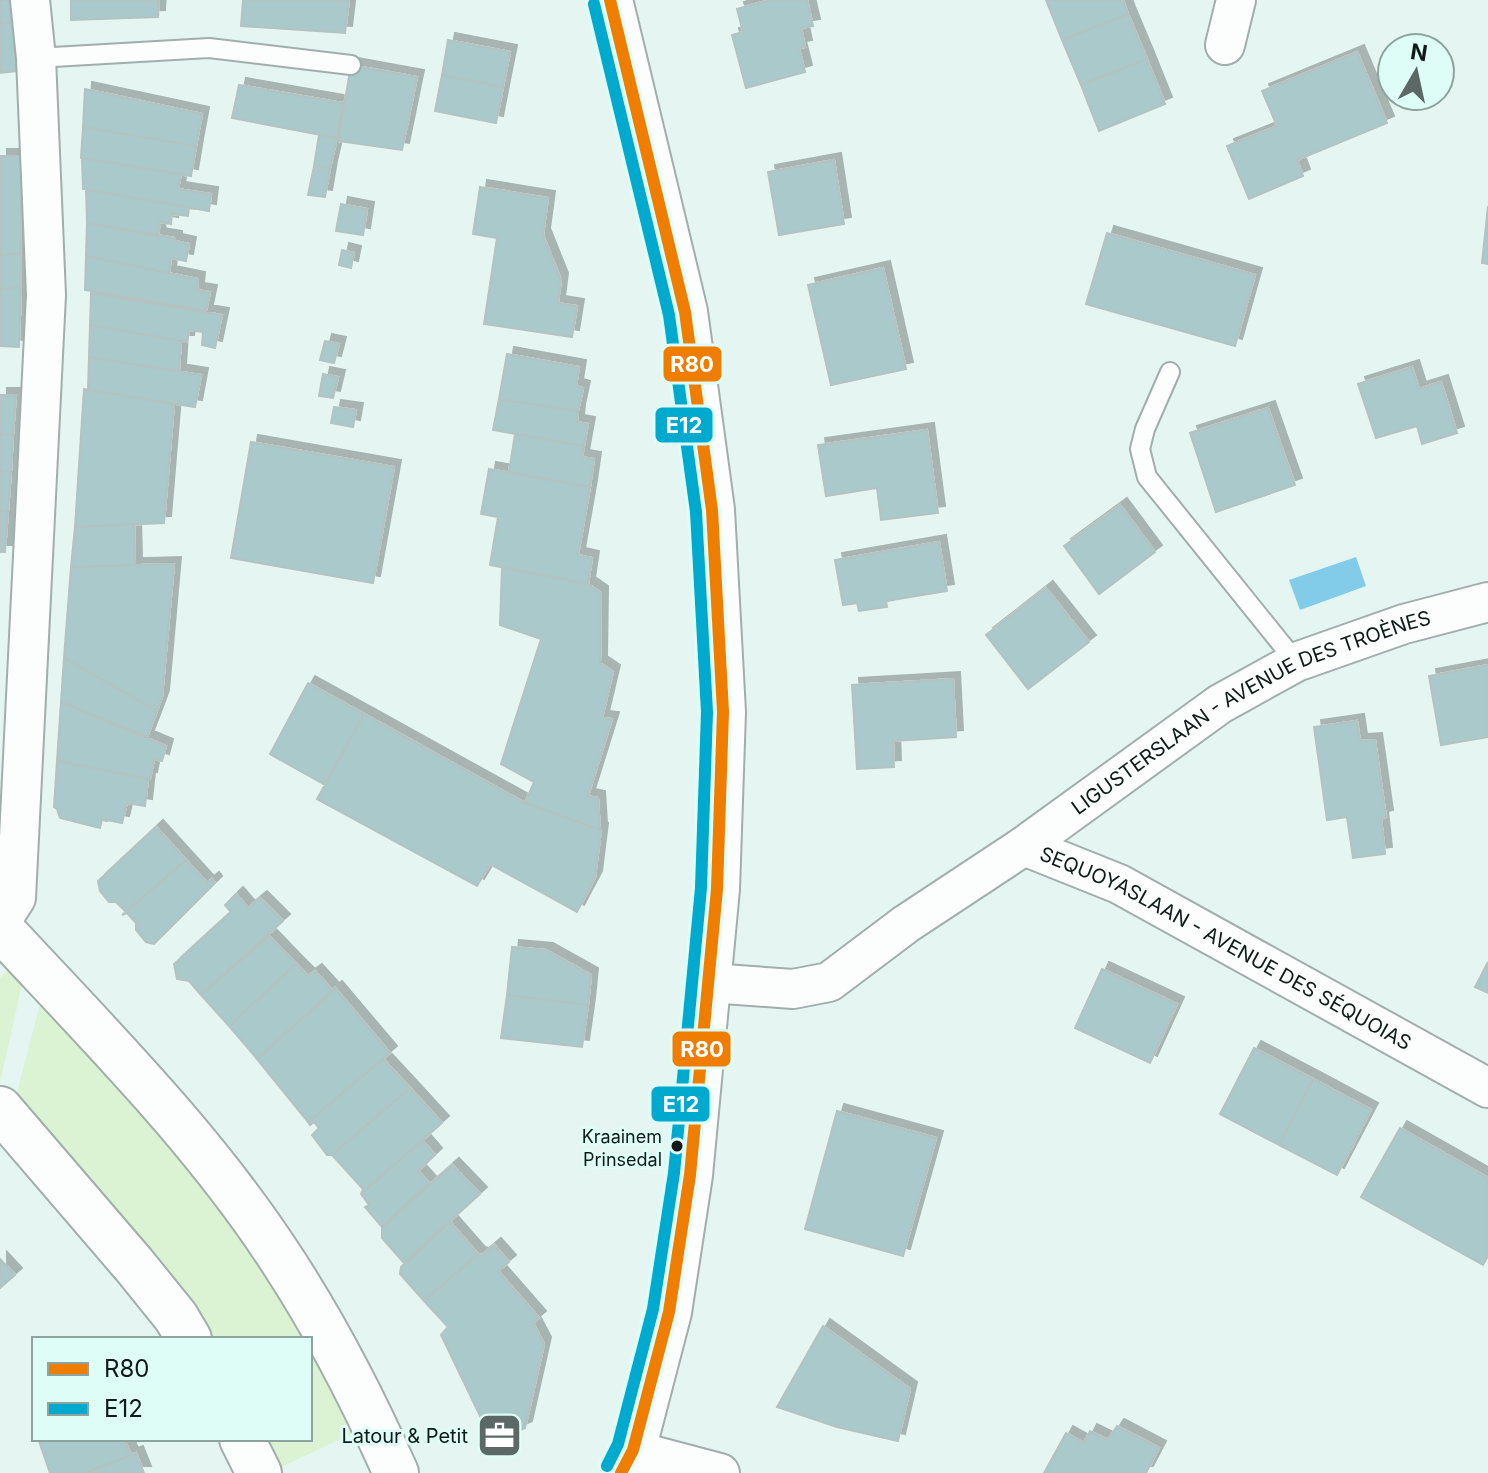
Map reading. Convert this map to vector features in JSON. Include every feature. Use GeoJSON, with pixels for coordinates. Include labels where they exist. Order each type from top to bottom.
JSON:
{"type":"FeatureCollection","features":[{"type":"Feature","properties":{"kind":"street"},"geometry":{"type":"LineString","coordinates":[[30,0],[36,58],[46,295],[16,898],[0,925],[183,1130],[250,1214],[322,1324],[396,1473]]}},
{"type":"Feature","properties":{"kind":"street"},"geometry":{"type":"LineString","coordinates":[[610,0],[685,312],[712,510],[723,712],[717,889],[690,1175],[669,1312],[627,1465],[720,1473]]}},
{"type":"Feature","properties":{"kind":"street"},"geometry":{"type":"LineString","coordinates":[[1225,45],[1236,0]]}},
{"type":"Feature","properties":{"kind":"street","name":"LIGUSTERSLAAN - AVENUE DES TROÈNES"},"geometry":{"type":"LineString","coordinates":[[1024,846],[1220,704],[1296,662],[1404,624],[1488,602]]}},
{"type":"Feature","properties":{"kind":"street","name":"SEQUOYASLAAN - AVENUE DES SÉQUOIAS"},"geometry":{"type":"LineString","coordinates":[[710,983],[793,989],[829,982],[906,924],[1024,846],[1119,884],[1488,1088]]}},
{"type":"Feature","properties":{"kind":"street"},"geometry":{"type":"LineString","coordinates":[[0,1109],[134,1265],[176,1317],[188,1337]]}},
{"type":"Feature","properties":{"kind":"street"},"geometry":{"type":"LineString","coordinates":[[243,1441],[259,1473]]}},
{"type":"Feature","properties":{"kind":"lane"},"geometry":{"type":"LineString","coordinates":[[36,58],[209,48],[351,65]]}},
{"type":"Feature","properties":{"kind":"lane"},"geometry":{"type":"LineString","coordinates":[[1170,372],[1145,429],[1140,449],[1147,477],[1296,662]]}},
{"type":"Feature","properties":{"kind":"green space"},"geometry":{"type":"Polygon","coordinates":[[[16,970],[23,980],[0,1083],[0,978],[7,971],[16,970]]]}},
{"type":"Feature","properties":{"kind":"green space"},"geometry":{"type":"Polygon","coordinates":[[[43,992],[160,1120],[196,1165],[242,1229],[309,1337],[204,1337],[155,1262],[15,1101],[43,992]]]}},
{"type":"Feature","properties":{"kind":"green space"},"geometry":{"type":"Polygon","coordinates":[[[312,1342],[360,1430],[277,1469],[262,1441],[312,1441],[312,1342]]]}},
{"type":"Feature","properties":{"kind":"water"},"geometry":{"type":"Polygon","coordinates":[[[1356,557],[1366,586],[1300,610],[1289,580],[1356,557]]]}},
{"type":"Feature","properties":{"kind":"building"},"geometry":{"type":"Polygon","coordinates":[[[0,0],[11,0],[13,22],[0,23],[0,0]]]}},
{"type":"Feature","properties":{"kind":"building"},"geometry":{"type":"Polygon","coordinates":[[[71,0],[159,0],[158,17],[71,20],[71,0]]]}},
{"type":"Feature","properties":{"kind":"building"},"geometry":{"type":"Polygon","coordinates":[[[243,0],[349,0],[345,33],[241,26],[243,0]]]}},
{"type":"Feature","properties":{"kind":"building"},"geometry":{"type":"Polygon","coordinates":[[[770,0],[807,0],[813,26],[801,28],[805,47],[799,48],[805,72],[746,88],[732,35],[743,32],[737,9],[770,0]]]}},
{"type":"Feature","properties":{"kind":"building"},"geometry":{"type":"Polygon","coordinates":[[[1046,0],[1123,0],[1128,14],[1062,40],[1046,0]]]}},
{"type":"Feature","properties":{"kind":"building"},"geometry":{"type":"Polygon","coordinates":[[[1128,14],[1147,59],[1081,85],[1062,40],[1128,14]]]}},
{"type":"Feature","properties":{"kind":"building"},"geometry":{"type":"Polygon","coordinates":[[[13,22],[17,71],[0,73],[0,23],[13,22]]]}},
{"type":"Feature","properties":{"kind":"building"},"geometry":{"type":"Polygon","coordinates":[[[448,40],[510,52],[503,87],[442,75],[448,40]]]}},
{"type":"Feature","properties":{"kind":"building"},"geometry":{"type":"Polygon","coordinates":[[[1357,52],[1376,97],[1376,112],[1382,112],[1387,123],[1297,160],[1303,176],[1249,199],[1227,146],[1277,126],[1262,91],[1357,52]]]}},
{"type":"Feature","properties":{"kind":"building"},"geometry":{"type":"Polygon","coordinates":[[[1147,59],[1165,104],[1099,131],[1081,85],[1147,59]]]}},
{"type":"Feature","properties":{"kind":"building"},"geometry":{"type":"Polygon","coordinates":[[[351,65],[417,77],[402,150],[338,141],[351,65]]]}},
{"type":"Feature","properties":{"kind":"building"},"geometry":{"type":"Polygon","coordinates":[[[442,75],[503,87],[496,123],[435,111],[442,75]]]}},
{"type":"Feature","properties":{"kind":"building"},"geometry":{"type":"Polygon","coordinates":[[[239,85],[343,103],[337,138],[232,118],[239,85]]]}},
{"type":"Feature","properties":{"kind":"building"},"geometry":{"type":"Polygon","coordinates":[[[85,89],[202,114],[196,146],[83,127],[85,89]]]}},
{"type":"Feature","properties":{"kind":"building"},"geometry":{"type":"Polygon","coordinates":[[[83,127],[196,146],[191,176],[81,158],[83,127]]]}},
{"type":"Feature","properties":{"kind":"building"},"geometry":{"type":"Polygon","coordinates":[[[319,135],[337,138],[330,168],[314,166],[319,135]]]}},
{"type":"Feature","properties":{"kind":"building"},"geometry":{"type":"Polygon","coordinates":[[[0,156],[21,156],[21,253],[0,255],[0,156]]]}},
{"type":"Feature","properties":{"kind":"building"},"geometry":{"type":"Polygon","coordinates":[[[82,158],[181,174],[178,189],[211,194],[209,211],[83,189],[82,158]]]}},
{"type":"Feature","properties":{"kind":"building"},"geometry":{"type":"Polygon","coordinates":[[[834,160],[844,224],[779,235],[768,172],[834,160]]]}},
{"type":"Feature","properties":{"kind":"building"},"geometry":{"type":"Polygon","coordinates":[[[314,166],[330,168],[325,197],[308,195],[314,166]]]}},
{"type":"Feature","properties":{"kind":"building"},"geometry":{"type":"Polygon","coordinates":[[[480,187],[548,198],[543,235],[561,280],[558,303],[577,306],[572,337],[484,324],[497,238],[473,234],[480,187]]]}},
{"type":"Feature","properties":{"kind":"building"},"geometry":{"type":"Polygon","coordinates":[[[86,190],[189,207],[188,216],[172,214],[171,224],[160,222],[158,236],[87,223],[86,190]]]}},
{"type":"Feature","properties":{"kind":"building"},"geometry":{"type":"Polygon","coordinates":[[[341,204],[367,209],[363,235],[336,231],[341,204]]]}},
{"type":"Feature","properties":{"kind":"building"},"geometry":{"type":"Polygon","coordinates":[[[1488,206],[1488,264],[1482,263],[1488,206]]]}},
{"type":"Feature","properties":{"kind":"building"},"geometry":{"type":"Polygon","coordinates":[[[87,223],[175,238],[175,241],[189,244],[186,261],[171,258],[169,273],[86,256],[87,223]]]}},
{"type":"Feature","properties":{"kind":"building"},"geometry":{"type":"Polygon","coordinates":[[[1107,233],[1255,275],[1235,346],[1086,304],[1107,233]]]}},
{"type":"Feature","properties":{"kind":"building"},"geometry":{"type":"Polygon","coordinates":[[[342,250],[354,253],[351,268],[339,265],[342,250]]]}},
{"type":"Feature","properties":{"kind":"building"},"geometry":{"type":"Polygon","coordinates":[[[21,253],[21,287],[0,289],[0,255],[21,253]]]}},
{"type":"Feature","properties":{"kind":"building"},"geometry":{"type":"Polygon","coordinates":[[[86,256],[198,279],[197,290],[210,292],[206,311],[85,290],[86,256]]]}},
{"type":"Feature","properties":{"kind":"building"},"geometry":{"type":"Polygon","coordinates":[[[883,268],[906,369],[831,385],[808,285],[883,268]]]}},
{"type":"Feature","properties":{"kind":"building"},"geometry":{"type":"Polygon","coordinates":[[[21,287],[19,347],[0,346],[0,289],[21,287]]]}},
{"type":"Feature","properties":{"kind":"building"},"geometry":{"type":"Polygon","coordinates":[[[91,293],[222,315],[215,348],[202,345],[203,332],[189,330],[187,342],[90,325],[91,293]]]}},
{"type":"Feature","properties":{"kind":"building"},"geometry":{"type":"Polygon","coordinates":[[[90,325],[181,341],[179,371],[89,357],[90,325]]]}},
{"type":"Feature","properties":{"kind":"building"},"geometry":{"type":"Polygon","coordinates":[[[325,341],[339,344],[334,363],[320,360],[325,341]]]}},
{"type":"Feature","properties":{"kind":"building"},"geometry":{"type":"Polygon","coordinates":[[[507,354],[579,367],[576,386],[583,388],[578,411],[499,399],[507,354]]]}},
{"type":"Feature","properties":{"kind":"building"},"geometry":{"type":"Polygon","coordinates":[[[89,357],[201,375],[195,407],[88,390],[89,357]]]}},
{"type":"Feature","properties":{"kind":"building"},"geometry":{"type":"Polygon","coordinates":[[[1412,367],[1419,389],[1441,382],[1457,433],[1422,444],[1417,426],[1376,438],[1358,384],[1412,367]]]}},
{"type":"Feature","properties":{"kind":"building"},"geometry":{"type":"Polygon","coordinates":[[[323,374],[338,377],[333,398],[319,396],[323,374]]]}},
{"type":"Feature","properties":{"kind":"building"},"geometry":{"type":"Polygon","coordinates":[[[84,389],[174,404],[164,523],[75,527],[84,389]]]}},
{"type":"Feature","properties":{"kind":"building"},"geometry":{"type":"Polygon","coordinates":[[[0,395],[16,395],[13,435],[0,434],[0,395]]]}},
{"type":"Feature","properties":{"kind":"building"},"geometry":{"type":"Polygon","coordinates":[[[499,399],[578,411],[577,422],[588,424],[584,446],[493,430],[499,399]]]}},
{"type":"Feature","properties":{"kind":"building"},"geometry":{"type":"Polygon","coordinates":[[[334,407],[356,410],[353,427],[331,423],[334,407]]]}},
{"type":"Feature","properties":{"kind":"building"},"geometry":{"type":"Polygon","coordinates":[[[1268,408],[1295,485],[1216,512],[1190,433],[1268,408]]]}},
{"type":"Feature","properties":{"kind":"building"},"geometry":{"type":"Polygon","coordinates":[[[927,430],[938,513],[881,520],[877,488],[826,496],[818,445],[927,430]]]}},
{"type":"Feature","properties":{"kind":"building"},"geometry":{"type":"Polygon","coordinates":[[[0,434],[13,435],[11,472],[0,471],[0,434]]]}},
{"type":"Feature","properties":{"kind":"building"},"geometry":{"type":"Polygon","coordinates":[[[515,434],[584,446],[582,457],[594,459],[590,487],[509,472],[515,434]]]}},
{"type":"Feature","properties":{"kind":"building"},"geometry":{"type":"Polygon","coordinates":[[[251,442],[394,467],[373,583],[231,558],[251,442]]]}},
{"type":"Feature","properties":{"kind":"building"},"geometry":{"type":"Polygon","coordinates":[[[489,469],[590,487],[578,555],[592,558],[588,584],[490,565],[498,517],[481,514],[489,469]]]}},
{"type":"Feature","properties":{"kind":"building"},"geometry":{"type":"Polygon","coordinates":[[[0,471],[11,472],[8,511],[0,511],[0,471]]]}},
{"type":"Feature","properties":{"kind":"building"},"geometry":{"type":"Polygon","coordinates":[[[1120,505],[1155,552],[1099,594],[1064,546],[1120,505]]]}},
{"type":"Feature","properties":{"kind":"building"},"geometry":{"type":"Polygon","coordinates":[[[0,511],[8,511],[5,552],[0,552],[0,511]]]}},
{"type":"Feature","properties":{"kind":"building"},"geometry":{"type":"Polygon","coordinates":[[[134,524],[135,565],[71,567],[75,527],[134,524]]]}},
{"type":"Feature","properties":{"kind":"building"},"geometry":{"type":"Polygon","coordinates":[[[939,542],[947,591],[886,601],[887,607],[859,611],[857,603],[843,605],[835,560],[939,542]]]}},
{"type":"Feature","properties":{"kind":"building"},"geometry":{"type":"Polygon","coordinates":[[[174,564],[162,697],[157,711],[64,658],[71,567],[174,564]]]}},
{"type":"Feature","properties":{"kind":"building"},"geometry":{"type":"Polygon","coordinates":[[[502,567],[588,584],[601,593],[600,663],[613,672],[602,718],[612,719],[588,796],[598,798],[600,830],[525,803],[534,782],[501,764],[541,639],[500,625],[502,567]]]}},
{"type":"Feature","properties":{"kind":"building"},"geometry":{"type":"Polygon","coordinates":[[[1046,588],[1089,642],[1028,689],[986,635],[1046,588]]]}},
{"type":"Feature","properties":{"kind":"building"},"geometry":{"type":"Polygon","coordinates":[[[64,658],[157,711],[147,737],[61,702],[64,658]]]}},
{"type":"Feature","properties":{"kind":"building"},"geometry":{"type":"Polygon","coordinates":[[[1488,665],[1488,737],[1441,745],[1429,676],[1488,665]]]}},
{"type":"Feature","properties":{"kind":"building"},"geometry":{"type":"Polygon","coordinates":[[[953,679],[956,737],[893,741],[894,767],[857,769],[852,685],[953,679]]]}},
{"type":"Feature","properties":{"kind":"building"},"geometry":{"type":"Polygon","coordinates":[[[308,683],[364,714],[325,785],[270,754],[308,683]]]}},
{"type":"Feature","properties":{"kind":"building"},"geometry":{"type":"Polygon","coordinates":[[[61,702],[166,746],[162,761],[154,759],[150,779],[57,761],[61,702]]]}},
{"type":"Feature","properties":{"kind":"building"},"geometry":{"type":"Polygon","coordinates":[[[364,714],[525,803],[601,830],[595,878],[577,912],[490,864],[477,886],[317,799],[364,714]]]}},
{"type":"Feature","properties":{"kind":"building"},"geometry":{"type":"Polygon","coordinates":[[[1357,721],[1360,741],[1375,740],[1386,817],[1381,818],[1385,854],[1353,858],[1347,817],[1327,820],[1314,727],[1357,721]]]}},
{"type":"Feature","properties":{"kind":"building"},"geometry":{"type":"Polygon","coordinates":[[[57,761],[148,779],[145,806],[127,803],[122,823],[102,819],[100,828],[60,818],[54,807],[57,761]]]}},
{"type":"Feature","properties":{"kind":"building"},"geometry":{"type":"Polygon","coordinates":[[[156,827],[186,860],[126,912],[116,902],[109,902],[100,891],[98,881],[156,827]]]}},
{"type":"Feature","properties":{"kind":"building"},"geometry":{"type":"Polygon","coordinates":[[[186,860],[207,883],[212,879],[215,883],[154,944],[146,942],[136,930],[136,923],[127,913],[122,915],[186,860]]]}},
{"type":"Feature","properties":{"kind":"building"},"geometry":{"type":"Polygon","coordinates":[[[236,894],[248,908],[260,898],[283,921],[201,995],[189,981],[177,979],[174,964],[231,912],[225,905],[236,894]]]}},
{"type":"Feature","properties":{"kind":"building"},"geometry":{"type":"Polygon","coordinates":[[[269,936],[296,964],[229,1026],[201,995],[269,936]]]}},
{"type":"Feature","properties":{"kind":"building"},"geometry":{"type":"Polygon","coordinates":[[[512,947],[546,950],[591,975],[588,1005],[507,995],[512,947]]]}},
{"type":"Feature","properties":{"kind":"building"},"geometry":{"type":"Polygon","coordinates":[[[1488,962],[1488,993],[1475,987],[1488,962]]]}},
{"type":"Feature","properties":{"kind":"building"},"geometry":{"type":"Polygon","coordinates":[[[296,964],[308,976],[315,971],[333,991],[257,1059],[229,1026],[296,964]]]}},
{"type":"Feature","properties":{"kind":"building"},"geometry":{"type":"Polygon","coordinates":[[[1102,969],[1177,1004],[1150,1063],[1075,1028],[1102,969]]]}},
{"type":"Feature","properties":{"kind":"building"},"geometry":{"type":"Polygon","coordinates":[[[335,988],[390,1053],[308,1122],[257,1059],[335,988]]]}},
{"type":"Feature","properties":{"kind":"building"},"geometry":{"type":"Polygon","coordinates":[[[507,995],[588,1005],[582,1047],[501,1038],[507,995]]]}},
{"type":"Feature","properties":{"kind":"building"},"geometry":{"type":"Polygon","coordinates":[[[1254,1048],[1313,1079],[1279,1145],[1220,1114],[1254,1048]]]}},
{"type":"Feature","properties":{"kind":"building"},"geometry":{"type":"Polygon","coordinates":[[[383,1059],[410,1088],[332,1155],[327,1155],[312,1135],[319,1128],[314,1122],[310,1125],[308,1122],[383,1059]]]}},
{"type":"Feature","properties":{"kind":"building"},"geometry":{"type":"Polygon","coordinates":[[[1313,1079],[1371,1110],[1337,1175],[1279,1145],[1313,1079]]]}},
{"type":"Feature","properties":{"kind":"building"},"geometry":{"type":"Polygon","coordinates":[[[410,1088],[442,1123],[361,1194],[363,1189],[332,1155],[410,1088]]]}},
{"type":"Feature","properties":{"kind":"building"},"geometry":{"type":"Polygon","coordinates":[[[837,1111],[936,1138],[903,1256],[805,1229],[837,1111]]]}},
{"type":"Feature","properties":{"kind":"building"},"geometry":{"type":"Polygon","coordinates":[[[1400,1128],[1488,1178],[1488,1256],[1483,1265],[1361,1197],[1400,1128]]]}},
{"type":"Feature","properties":{"kind":"building"},"geometry":{"type":"Polygon","coordinates":[[[422,1140],[435,1155],[418,1171],[429,1183],[382,1227],[365,1207],[369,1205],[361,1194],[422,1140]]]}},
{"type":"Feature","properties":{"kind":"building"},"geometry":{"type":"Polygon","coordinates":[[[452,1165],[480,1194],[404,1263],[382,1238],[382,1227],[452,1165]]]}},
{"type":"Feature","properties":{"kind":"building"},"geometry":{"type":"Polygon","coordinates":[[[450,1222],[478,1254],[424,1301],[400,1274],[401,1267],[450,1222]]]}},
{"type":"Feature","properties":{"kind":"building"},"geometry":{"type":"Polygon","coordinates":[[[494,1245],[509,1262],[498,1271],[539,1318],[533,1323],[544,1344],[525,1428],[493,1443],[441,1335],[448,1327],[424,1301],[478,1254],[482,1255],[494,1245]]]}},
{"type":"Feature","properties":{"kind":"building"},"geometry":{"type":"Polygon","coordinates":[[[0,1259],[15,1275],[0,1288],[0,1259]]]}},
{"type":"Feature","properties":{"kind":"building"},"geometry":{"type":"Polygon","coordinates":[[[823,1326],[910,1389],[898,1441],[837,1427],[777,1407],[823,1326]]]}},
{"type":"Feature","properties":{"kind":"building"},"geometry":{"type":"Polygon","coordinates":[[[1117,1426],[1159,1448],[1146,1473],[1044,1473],[1066,1433],[1084,1443],[1090,1431],[1108,1440],[1117,1426]]]}},
{"type":"Feature","properties":{"kind":"building"},"geometry":{"type":"Polygon","coordinates":[[[39,1441],[125,1441],[131,1455],[85,1473],[50,1473],[39,1441]]]}},
{"type":"Feature","properties":{"kind":"building"},"geometry":{"type":"Polygon","coordinates":[[[136,1453],[144,1473],[85,1473],[131,1455],[136,1453]]]}},
{"type":"Feature","properties":{"kind":"transit line","name":"R80"},"geometry":{"type":"LineString","coordinates":[[610,0],[685,312],[712,510],[723,712],[717,889],[690,1175],[669,1312],[633,1450],[621,1473]]}},
{"type":"Feature","properties":{"kind":"transit line","name":"E12"},"geometry":{"type":"LineString","coordinates":[[594,4],[669,315],[696,512],[707,712],[701,888],[674,1173],[653,1309],[618,1444],[607,1466]]}},
{"type":"Feature","properties":{"kind":"place","name":"Kraainem Prinsedal"},"geometry":{"type":"Point","coordinates":[677,1146]}},
{"type":"Feature","properties":{"kind":"place","name":"Latour & Petit"},"geometry":{"type":"Point","coordinates":[499,1436]}}]}
